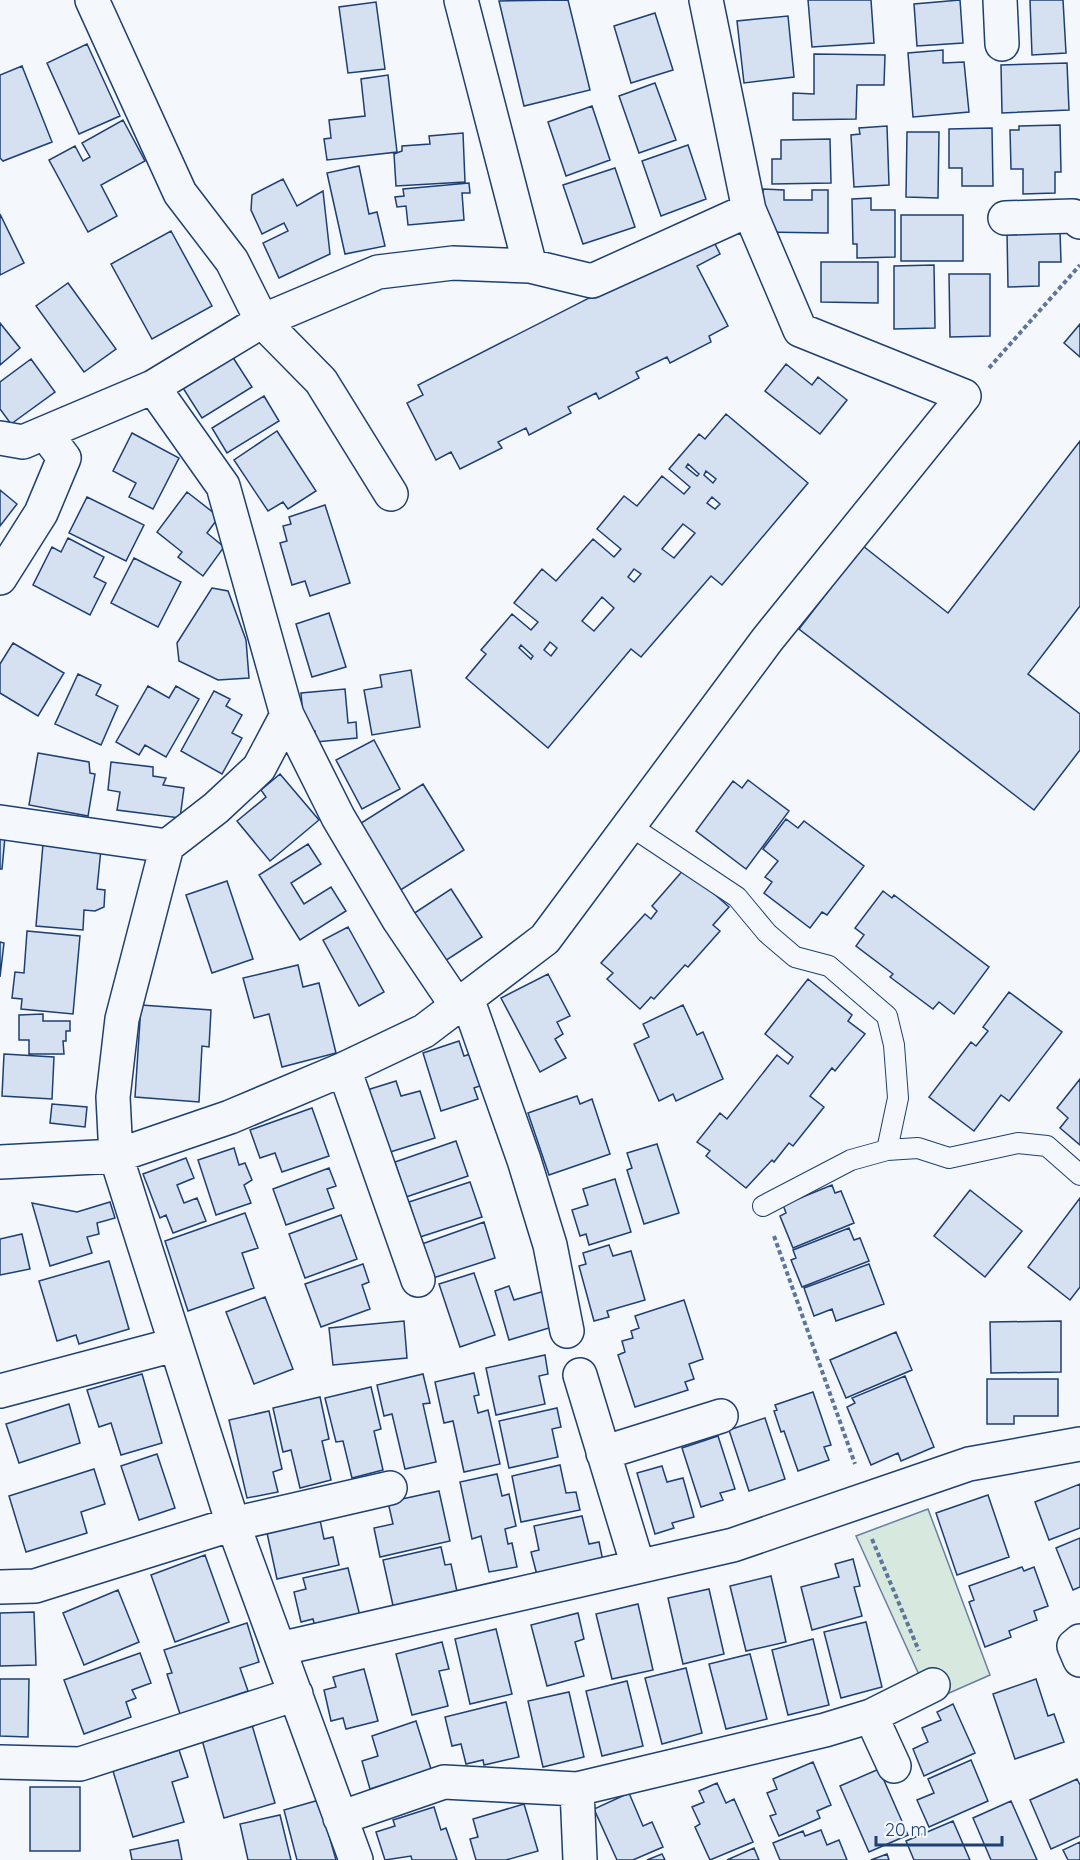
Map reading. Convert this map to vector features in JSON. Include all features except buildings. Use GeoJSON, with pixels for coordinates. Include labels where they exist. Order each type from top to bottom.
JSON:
{"type":"FeatureCollection","features":[{"type":"Feature","properties":{"kind":"street"},"geometry":{"type":"LineString","coordinates":[[92,0],[180,194],[232,261],[262,321],[321,381],[391,494]]}},
{"type":"Feature","properties":{"kind":"street"},"geometry":{"type":"LineString","coordinates":[[461,0],[530,266]]}},
{"type":"Feature","properties":{"kind":"street"},"geometry":{"type":"LineString","coordinates":[[0,1162],[116,1156],[231,1118],[424,1031],[545,939],[767,640],[964,396],[800,330],[749,210],[706,0]]}},
{"type":"Feature","properties":{"kind":"street"},"geometry":{"type":"LineString","coordinates":[[1000,0],[1002,44]]}},
{"type":"Feature","properties":{"kind":"street"},"geometry":{"type":"LineString","coordinates":[[0,438],[23,442],[46,434],[153,387],[262,321],[378,272],[453,263],[530,266],[592,281],[749,210]]}},
{"type":"Feature","properties":{"kind":"street"},"geometry":{"type":"LineString","coordinates":[[1005,218],[1073,216],[1080,222]]}},
{"type":"Feature","properties":{"kind":"street"},"geometry":{"type":"LineString","coordinates":[[153,387],[224,486],[287,715],[338,817],[399,920],[462,1002],[524,1160],[550,1245],[567,1331]]}},
{"type":"Feature","properties":{"kind":"street"},"geometry":{"type":"LineString","coordinates":[[0,578],[41,513],[64,458],[46,434]]}},
{"type":"Feature","properties":{"kind":"street"},"geometry":{"type":"LineString","coordinates":[[287,715],[259,768],[216,808],[167,846],[122,1019],[113,1097],[116,1156],[174,1345],[233,1524],[356,1860]]}},
{"type":"Feature","properties":{"kind":"street"},"geometry":{"type":"LineString","coordinates":[[0,822],[167,846]]}},
{"type":"Feature","properties":{"kind":"street"},"geometry":{"type":"LineString","coordinates":[[344,1069],[418,1280]]}},
{"type":"Feature","properties":{"kind":"street"},"geometry":{"type":"LineString","coordinates":[[0,1391],[174,1345]]}},
{"type":"Feature","properties":{"kind":"street"},"geometry":{"type":"LineString","coordinates":[[580,1375],[638,1566]]}},
{"type":"Feature","properties":{"kind":"street"},"geometry":{"type":"LineString","coordinates":[[603,1453],[721,1416]]}},
{"type":"Feature","properties":{"kind":"street"},"geometry":{"type":"LineString","coordinates":[[279,1649],[733,1545],[969,1464],[1080,1444]]}},
{"type":"Feature","properties":{"kind":"street"},"geometry":{"type":"LineString","coordinates":[[0,1587],[35,1586],[233,1524],[390,1488]]}},
{"type":"Feature","properties":{"kind":"street"},"geometry":{"type":"LineString","coordinates":[[1080,1641],[1074,1646],[1080,1660]]}},
{"type":"Feature","properties":{"kind":"street"},"geometry":{"type":"LineString","coordinates":[[340,1818],[444,1782],[577,1790],[825,1730],[870,1716],[933,1685]]}},
{"type":"Feature","properties":{"kind":"street"},"geometry":{"type":"LineString","coordinates":[[0,1762],[80,1764],[296,1694]]}},
{"type":"Feature","properties":{"kind":"street"},"geometry":{"type":"LineString","coordinates":[[870,1716],[894,1766]]}},
{"type":"Feature","properties":{"kind":"street"},"geometry":{"type":"LineString","coordinates":[[577,1790],[580,1860]]}},
{"type":"Feature","properties":{"kind":"lane"},"geometry":{"type":"LineString","coordinates":[[629,825],[737,897],[767,933],[795,957],[829,966],[887,1016],[894,1045],[898,1098],[887,1150]]}},
{"type":"Feature","properties":{"kind":"lane"},"geometry":{"type":"LineString","coordinates":[[763,1206],[851,1160],[887,1150],[918,1148],[949,1158],[1018,1143],[1047,1146],[1080,1175]]}},
{"type":"Feature","properties":{"kind":"path"},"geometry":{"type":"LineString","coordinates":[[964,396],[1080,265]]}},
{"type":"Feature","properties":{"kind":"path"},"geometry":{"type":"LineString","coordinates":[[763,1206],[862,1500],[933,1685]]}},
{"type":"Feature","properties":{"kind":"shaded area"},"geometry":{"type":"Polygon","coordinates":[[[928,1509],[990,1675],[931,1701],[856,1536],[928,1509]]]}}]}
